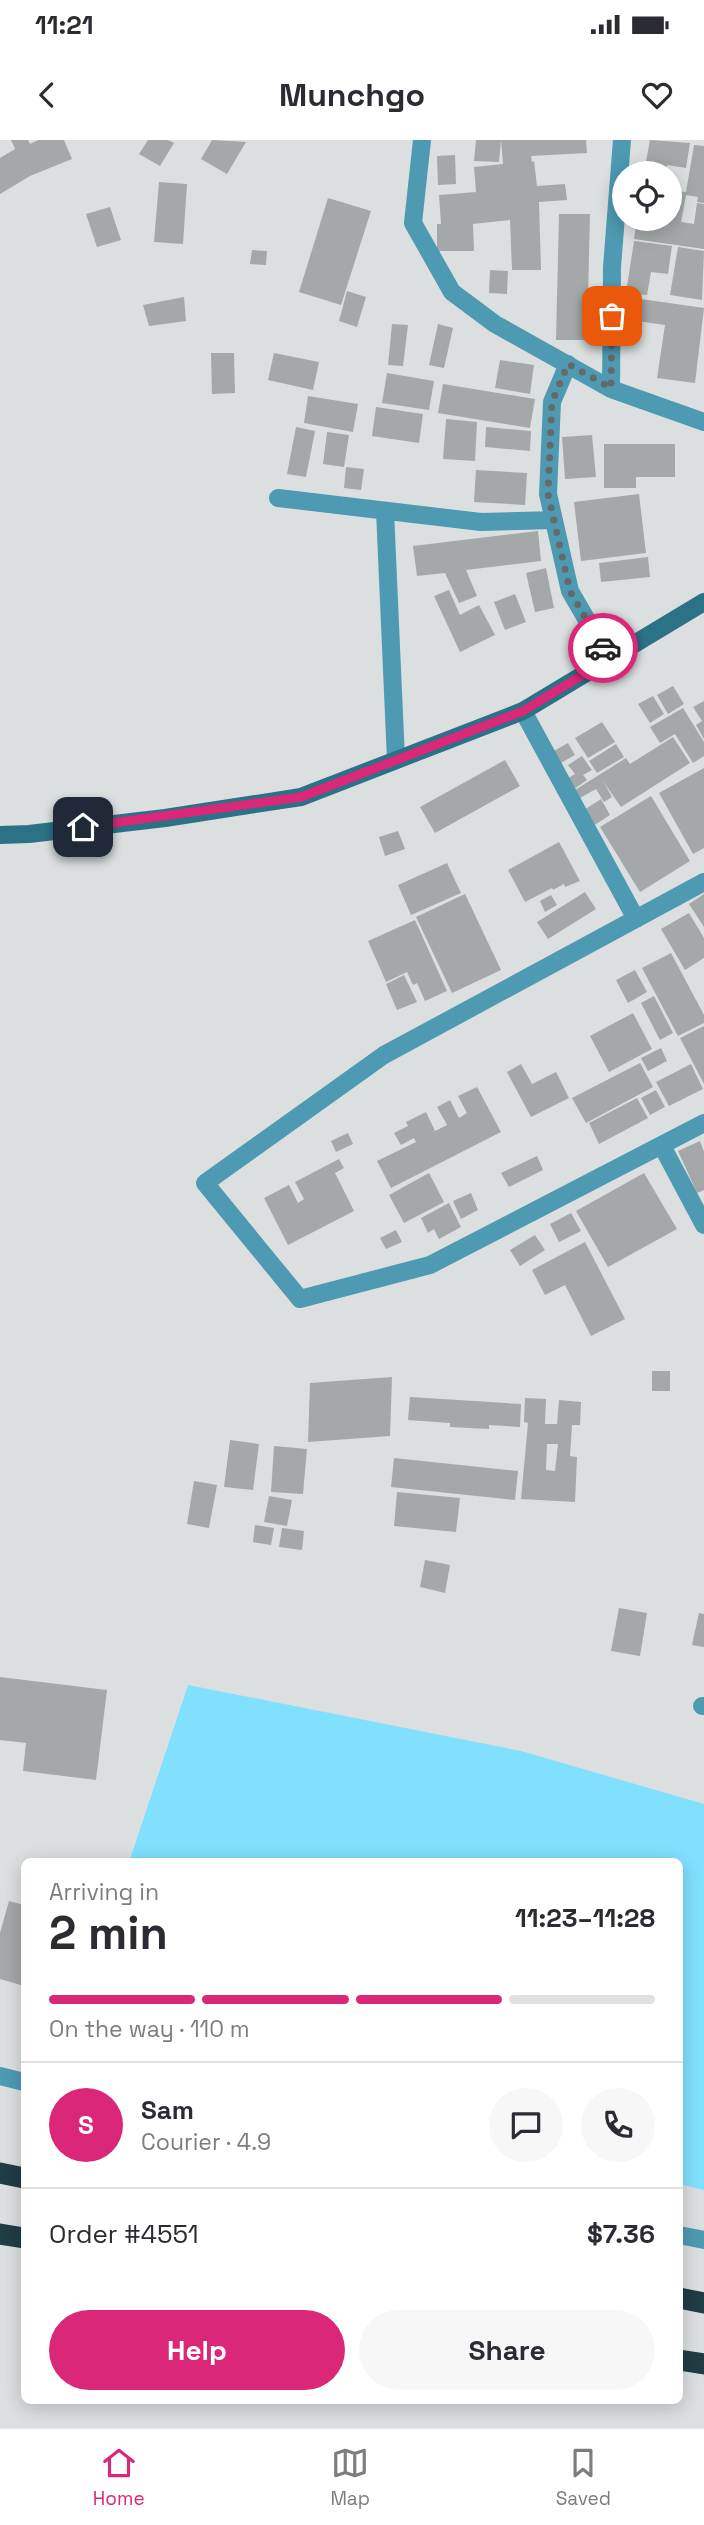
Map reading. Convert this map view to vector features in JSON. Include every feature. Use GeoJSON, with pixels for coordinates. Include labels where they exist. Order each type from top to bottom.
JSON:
{"type":"FeatureCollection","features":[{"type":"Feature","properties":{"kind":"highway"},"geometry":{"type":"LineString","coordinates":[[0,2173],[21,2177]]}},
{"type":"Feature","properties":{"kind":"highway"},"geometry":{"type":"LineString","coordinates":[[0,2234],[21,2238]]}},
{"type":"Feature","properties":{"kind":"highway"},"geometry":{"type":"LineString","coordinates":[[683,2299],[704,2303]]}},
{"type":"Feature","properties":{"kind":"highway"},"geometry":{"type":"LineString","coordinates":[[683,2361],[704,2364]]}},
{"type":"Feature","properties":{"kind":"street"},"geometry":{"type":"LineString","coordinates":[[422,140],[414,223],[452,292],[495,324],[611,388],[704,422]]}},
{"type":"Feature","properties":{"kind":"street"},"geometry":{"type":"LineString","coordinates":[[611,388],[612,267],[622,140]]}},
{"type":"Feature","properties":{"kind":"street"},"geometry":{"type":"LineString","coordinates":[[568,364],[552,402],[548,494],[570,591],[609,659]]}},
{"type":"Feature","properties":{"kind":"street"},"geometry":{"type":"LineString","coordinates":[[278,498],[481,522],[554,520]]}},
{"type":"Feature","properties":{"kind":"street"},"geometry":{"type":"LineString","coordinates":[[385,510],[396,760]]}},
{"type":"Feature","properties":{"kind":"street"},"geometry":{"type":"LineString","coordinates":[[0,835],[165,818],[301,797],[523,711],[704,602]]}},
{"type":"Feature","properties":{"kind":"street"},"geometry":{"type":"LineString","coordinates":[[523,711],[636,919]]}},
{"type":"Feature","properties":{"kind":"street"},"geometry":{"type":"LineString","coordinates":[[704,882],[384,1055],[205,1183],[300,1299],[430,1265],[704,1124]]}},
{"type":"Feature","properties":{"kind":"street"},"geometry":{"type":"LineString","coordinates":[[662,1146],[704,1226]]}},
{"type":"Feature","properties":{"kind":"street"},"geometry":{"type":"LineString","coordinates":[[0,2076],[21,2081]]}},
{"type":"Feature","properties":{"kind":"street"},"geometry":{"type":"LineString","coordinates":[[683,2236],[704,2240]]}},
{"type":"Feature","properties":{"kind":"shaded area"},"geometry":{"type":"Polygon","coordinates":[[[188,1685],[521,1751],[704,1804],[704,2190],[683,2185],[683,1858],[130,1858],[188,1685]]]}},
{"type":"Feature","properties":{"kind":"building"},"geometry":{"type":"Polygon","coordinates":[[[11,140],[28,140],[30,144],[38,140],[64,140],[72,159],[30,176],[0,194],[0,158],[15,149],[11,140]]]}},
{"type":"Feature","properties":{"kind":"building"},"geometry":{"type":"Polygon","coordinates":[[[148,140],[168,140],[174,143],[160,166],[139,154],[148,140]]]}},
{"type":"Feature","properties":{"kind":"building"},"geometry":{"type":"Polygon","coordinates":[[[212,140],[246,142],[227,174],[201,159],[212,140]]]}},
{"type":"Feature","properties":{"kind":"building"},"geometry":{"type":"Polygon","coordinates":[[[476,140],[501,140],[499,162],[474,161],[476,140]]]}},
{"type":"Feature","properties":{"kind":"building"},"geometry":{"type":"Polygon","coordinates":[[[501,140],[586,140],[587,153],[531,156],[537,186],[565,184],[567,200],[539,202],[541,270],[512,270],[510,220],[473,224],[474,251],[437,251],[437,224],[441,224],[439,195],[476,192],[474,167],[503,164],[501,140]]]}},
{"type":"Feature","properties":{"kind":"building"},"geometry":{"type":"Polygon","coordinates":[[[650,140],[690,143],[686,168],[682,167],[682,161],[646,161],[650,140]]]}},
{"type":"Feature","properties":{"kind":"building"},"geometry":{"type":"Polygon","coordinates":[[[694,145],[704,146],[704,203],[697,202],[698,197],[686,195],[682,217],[682,192],[686,192],[694,145]]]}},
{"type":"Feature","properties":{"kind":"building"},"geometry":{"type":"Polygon","coordinates":[[[455,155],[456,184],[438,185],[437,156],[455,155]]]}},
{"type":"Feature","properties":{"kind":"building"},"geometry":{"type":"Polygon","coordinates":[[[159,182],[187,184],[183,244],[154,242],[159,182]]]}},
{"type":"Feature","properties":{"kind":"building"},"geometry":{"type":"Polygon","coordinates":[[[328,198],[371,211],[341,305],[299,292],[328,198]]]}},
{"type":"Feature","properties":{"kind":"building"},"geometry":{"type":"Polygon","coordinates":[[[697,203],[704,204],[704,249],[634,239],[635,231],[682,231],[682,222],[694,224],[697,203]]]}},
{"type":"Feature","properties":{"kind":"building"},"geometry":{"type":"Polygon","coordinates":[[[110,207],[121,240],[97,247],[86,214],[110,207]]]}},
{"type":"Feature","properties":{"kind":"building"},"geometry":{"type":"Polygon","coordinates":[[[559,214],[590,214],[587,340],[556,340],[559,214]]]}},
{"type":"Feature","properties":{"kind":"building"},"geometry":{"type":"Polygon","coordinates":[[[634,241],[672,246],[668,274],[651,272],[647,295],[626,293],[634,241]]]}},
{"type":"Feature","properties":{"kind":"building"},"geometry":{"type":"Polygon","coordinates":[[[678,247],[704,251],[702,300],[670,295],[678,247]]]}},
{"type":"Feature","properties":{"kind":"building"},"geometry":{"type":"Polygon","coordinates":[[[252,250],[267,251],[266,265],[250,264],[252,250]]]}},
{"type":"Feature","properties":{"kind":"building"},"geometry":{"type":"Polygon","coordinates":[[[490,270],[508,271],[507,294],[489,293],[490,270]]]}},
{"type":"Feature","properties":{"kind":"building"},"geometry":{"type":"Polygon","coordinates":[[[347,291],[366,297],[357,327],[339,321],[347,291]]]}},
{"type":"Feature","properties":{"kind":"building"},"geometry":{"type":"Polygon","coordinates":[[[184,297],[186,321],[149,326],[143,305],[184,297]]]}},
{"type":"Feature","properties":{"kind":"building"},"geometry":{"type":"Polygon","coordinates":[[[634,298],[704,308],[695,383],[657,378],[665,325],[630,320],[634,298]]]}},
{"type":"Feature","properties":{"kind":"building"},"geometry":{"type":"Polygon","coordinates":[[[392,324],[408,325],[403,366],[388,365],[392,324]]]}},
{"type":"Feature","properties":{"kind":"building"},"geometry":{"type":"Polygon","coordinates":[[[438,324],[453,328],[444,368],[429,365],[438,324]]]}},
{"type":"Feature","properties":{"kind":"building"},"geometry":{"type":"Polygon","coordinates":[[[211,353],[234,353],[235,393],[212,394],[211,353]]]}},
{"type":"Feature","properties":{"kind":"building"},"geometry":{"type":"Polygon","coordinates":[[[274,353],[319,362],[313,390],[268,380],[274,353]]]}},
{"type":"Feature","properties":{"kind":"building"},"geometry":{"type":"Polygon","coordinates":[[[500,360],[534,365],[530,394],[495,388],[500,360]]]}},
{"type":"Feature","properties":{"kind":"building"},"geometry":{"type":"Polygon","coordinates":[[[387,373],[434,381],[429,410],[382,403],[387,373]]]}},
{"type":"Feature","properties":{"kind":"building"},"geometry":{"type":"Polygon","coordinates":[[[443,384],[535,399],[530,428],[438,413],[443,384]]]}},
{"type":"Feature","properties":{"kind":"building"},"geometry":{"type":"Polygon","coordinates":[[[308,396],[358,404],[353,432],[304,423],[308,396]]]}},
{"type":"Feature","properties":{"kind":"building"},"geometry":{"type":"Polygon","coordinates":[[[376,407],[423,414],[419,443],[372,436],[376,407]]]}},
{"type":"Feature","properties":{"kind":"building"},"geometry":{"type":"Polygon","coordinates":[[[446,419],[477,422],[475,461],[443,459],[446,419]]]}},
{"type":"Feature","properties":{"kind":"building"},"geometry":{"type":"Polygon","coordinates":[[[296,427],[315,431],[306,477],[287,474],[296,427]]]}},
{"type":"Feature","properties":{"kind":"building"},"geometry":{"type":"Polygon","coordinates":[[[486,427],[531,431],[530,451],[485,447],[486,427]]]}},
{"type":"Feature","properties":{"kind":"building"},"geometry":{"type":"Polygon","coordinates":[[[327,432],[349,435],[344,467],[323,464],[327,432]]]}},
{"type":"Feature","properties":{"kind":"building"},"geometry":{"type":"Polygon","coordinates":[[[592,435],[596,477],[565,479],[562,437],[592,435]]]}},
{"type":"Feature","properties":{"kind":"building"},"geometry":{"type":"Polygon","coordinates":[[[604,444],[675,444],[675,477],[636,477],[636,488],[604,488],[604,444]]]}},
{"type":"Feature","properties":{"kind":"building"},"geometry":{"type":"Polygon","coordinates":[[[346,467],[364,469],[361,490],[344,488],[346,467]]]}},
{"type":"Feature","properties":{"kind":"building"},"geometry":{"type":"Polygon","coordinates":[[[476,470],[527,473],[525,505],[474,502],[476,470]]]}},
{"type":"Feature","properties":{"kind":"building"},"geometry":{"type":"Polygon","coordinates":[[[639,494],[646,553],[581,561],[574,502],[639,494]]]}},
{"type":"Feature","properties":{"kind":"building"},"geometry":{"type":"Polygon","coordinates":[[[538,531],[541,561],[466,570],[477,596],[459,603],[445,573],[417,576],[413,546],[538,531]]]}},
{"type":"Feature","properties":{"kind":"building"},"geometry":{"type":"Polygon","coordinates":[[[648,557],[650,577],[601,582],[599,563],[648,557]]]}},
{"type":"Feature","properties":{"kind":"building"},"geometry":{"type":"Polygon","coordinates":[[[546,568],[554,608],[535,612],[526,573],[546,568]]]}},
{"type":"Feature","properties":{"kind":"building"},"geometry":{"type":"Polygon","coordinates":[[[449,590],[460,615],[479,605],[495,635],[460,652],[434,596],[449,590]]]}},
{"type":"Feature","properties":{"kind":"building"},"geometry":{"type":"Polygon","coordinates":[[[515,594],[526,622],[505,630],[494,602],[515,594]]]}},
{"type":"Feature","properties":{"kind":"building"},"geometry":{"type":"Polygon","coordinates":[[[673,686],[684,704],[668,714],[657,695],[673,686]]]}},
{"type":"Feature","properties":{"kind":"building"},"geometry":{"type":"Polygon","coordinates":[[[653,696],[664,714],[650,723],[638,704],[653,696]]]}},
{"type":"Feature","properties":{"kind":"building"},"geometry":{"type":"Polygon","coordinates":[[[704,701],[704,739],[696,725],[702,721],[693,707],[704,701]]]}},
{"type":"Feature","properties":{"kind":"building"},"geometry":{"type":"Polygon","coordinates":[[[683,708],[704,742],[704,756],[693,763],[675,734],[660,743],[650,727],[683,708]]]}},
{"type":"Feature","properties":{"kind":"building"},"geometry":{"type":"Polygon","coordinates":[[[602,722],[615,742],[588,758],[575,738],[602,722]]]}},
{"type":"Feature","properties":{"kind":"building"},"geometry":{"type":"Polygon","coordinates":[[[673,737],[690,763],[621,807],[603,781],[612,797],[604,802],[596,789],[580,798],[575,790],[626,758],[630,764],[673,737]]]}},
{"type":"Feature","properties":{"kind":"building"},"geometry":{"type":"Polygon","coordinates":[[[568,743],[575,755],[559,764],[552,752],[568,743]]]}},
{"type":"Feature","properties":{"kind":"building"},"geometry":{"type":"Polygon","coordinates":[[[616,744],[624,757],[597,773],[589,761],[616,744]]]}},
{"type":"Feature","properties":{"kind":"building"},"geometry":{"type":"Polygon","coordinates":[[[582,756],[592,770],[583,775],[587,780],[574,789],[567,779],[575,774],[568,765],[582,756]]]}},
{"type":"Feature","properties":{"kind":"building"},"geometry":{"type":"Polygon","coordinates":[[[505,760],[520,786],[435,833],[420,807],[505,760]]]}},
{"type":"Feature","properties":{"kind":"building"},"geometry":{"type":"Polygon","coordinates":[[[704,768],[704,848],[693,854],[659,793],[704,768]]]}},
{"type":"Feature","properties":{"kind":"building"},"geometry":{"type":"Polygon","coordinates":[[[651,796],[690,861],[640,892],[600,827],[651,796]]]}},
{"type":"Feature","properties":{"kind":"building"},"geometry":{"type":"Polygon","coordinates":[[[601,799],[610,815],[593,826],[584,810],[601,799]]]}},
{"type":"Feature","properties":{"kind":"building"},"geometry":{"type":"Polygon","coordinates":[[[398,831],[405,849],[385,856],[379,837],[398,831]]]}},
{"type":"Feature","properties":{"kind":"building"},"geometry":{"type":"Polygon","coordinates":[[[559,842],[580,881],[565,887],[564,884],[553,890],[552,888],[525,902],[508,870],[559,842]]]}},
{"type":"Feature","properties":{"kind":"building"},"geometry":{"type":"Polygon","coordinates":[[[447,863],[461,893],[411,915],[398,885],[447,863]]]}},
{"type":"Feature","properties":{"kind":"building"},"geometry":{"type":"Polygon","coordinates":[[[585,892],[596,909],[548,939],[537,922],[585,892]]]}},
{"type":"Feature","properties":{"kind":"building"},"geometry":{"type":"Polygon","coordinates":[[[465,894],[501,970],[452,993],[416,917],[465,894]]]}},
{"type":"Feature","properties":{"kind":"building"},"geometry":{"type":"Polygon","coordinates":[[[704,894],[704,927],[689,904],[704,894]]]}},
{"type":"Feature","properties":{"kind":"building"},"geometry":{"type":"Polygon","coordinates":[[[551,895],[557,905],[545,912],[540,901],[551,895]]]}},
{"type":"Feature","properties":{"kind":"building"},"geometry":{"type":"Polygon","coordinates":[[[689,913],[704,938],[704,958],[685,970],[661,929],[689,913]]]}},
{"type":"Feature","properties":{"kind":"building"},"geometry":{"type":"Polygon","coordinates":[[[415,920],[447,991],[425,1001],[417,983],[413,985],[407,972],[386,982],[368,941],[415,920]]]}},
{"type":"Feature","properties":{"kind":"building"},"geometry":{"type":"Polygon","coordinates":[[[671,953],[704,1015],[704,1023],[678,1036],[642,968],[671,953]]]}},
{"type":"Feature","properties":{"kind":"building"},"geometry":{"type":"Polygon","coordinates":[[[635,970],[647,992],[628,1003],[616,980],[635,970]]]}},
{"type":"Feature","properties":{"kind":"building"},"geometry":{"type":"Polygon","coordinates":[[[404,975],[417,1002],[397,1010],[386,984],[404,975]]]}},
{"type":"Feature","properties":{"kind":"building"},"geometry":{"type":"Polygon","coordinates":[[[654,996],[673,1033],[660,1040],[641,1003],[654,996]]]}},
{"type":"Feature","properties":{"kind":"building"},"geometry":{"type":"Polygon","coordinates":[[[633,1013],[652,1049],[609,1072],[590,1036],[633,1013]]]}},
{"type":"Feature","properties":{"kind":"building"},"geometry":{"type":"Polygon","coordinates":[[[704,1026],[704,1084],[680,1038],[704,1026]]]}},
{"type":"Feature","properties":{"kind":"building"},"geometry":{"type":"Polygon","coordinates":[[[661,1048],[667,1061],[648,1071],[641,1058],[661,1048]]]}},
{"type":"Feature","properties":{"kind":"building"},"geometry":{"type":"Polygon","coordinates":[[[640,1063],[653,1087],[586,1123],[572,1098],[640,1063]]]}},
{"type":"Feature","properties":{"kind":"building"},"geometry":{"type":"Polygon","coordinates":[[[521,1064],[532,1084],[556,1072],[569,1098],[531,1117],[507,1072],[521,1064]]]}},
{"type":"Feature","properties":{"kind":"building"},"geometry":{"type":"Polygon","coordinates":[[[691,1064],[703,1089],[669,1106],[656,1082],[691,1064]]]}},
{"type":"Feature","properties":{"kind":"building"},"geometry":{"type":"Polygon","coordinates":[[[477,1087],[501,1132],[391,1188],[377,1161],[416,1142],[414,1138],[401,1145],[394,1133],[408,1126],[406,1122],[426,1112],[435,1131],[447,1125],[437,1107],[450,1100],[459,1118],[467,1113],[458,1096],[477,1087]]]}},
{"type":"Feature","properties":{"kind":"building"},"geometry":{"type":"Polygon","coordinates":[[[656,1090],[665,1107],[650,1115],[641,1098],[656,1090]]]}},
{"type":"Feature","properties":{"kind":"building"},"geometry":{"type":"Polygon","coordinates":[[[637,1098],[648,1118],[599,1144],[589,1123],[637,1098]]]}},
{"type":"Feature","properties":{"kind":"building"},"geometry":{"type":"Polygon","coordinates":[[[348,1133],[353,1144],[336,1152],[331,1141],[348,1133]]]}},
{"type":"Feature","properties":{"kind":"building"},"geometry":{"type":"Polygon","coordinates":[[[700,1141],[704,1152],[704,1190],[697,1193],[678,1151],[700,1141]]]}},
{"type":"Feature","properties":{"kind":"building"},"geometry":{"type":"Polygon","coordinates":[[[537,1156],[543,1170],[509,1187],[501,1173],[537,1156]]]}},
{"type":"Feature","properties":{"kind":"building"},"geometry":{"type":"Polygon","coordinates":[[[339,1159],[344,1168],[335,1173],[354,1211],[288,1245],[264,1198],[289,1185],[298,1203],[304,1199],[295,1182],[339,1159]]]}},
{"type":"Feature","properties":{"kind":"building"},"geometry":{"type":"Polygon","coordinates":[[[429,1173],[444,1202],[404,1223],[389,1195],[429,1173]]]}},
{"type":"Feature","properties":{"kind":"building"},"geometry":{"type":"Polygon","coordinates":[[[644,1173],[677,1229],[608,1267],[576,1211],[644,1173]]]}},
{"type":"Feature","properties":{"kind":"building"},"geometry":{"type":"Polygon","coordinates":[[[471,1193],[478,1210],[461,1219],[453,1201],[471,1193]]]}},
{"type":"Feature","properties":{"kind":"building"},"geometry":{"type":"Polygon","coordinates":[[[449,1203],[461,1227],[439,1239],[434,1229],[428,1233],[421,1218],[449,1203]]]}},
{"type":"Feature","properties":{"kind":"building"},"geometry":{"type":"Polygon","coordinates":[[[571,1213],[581,1231],[559,1242],[550,1224],[571,1213]]]}},
{"type":"Feature","properties":{"kind":"building"},"geometry":{"type":"Polygon","coordinates":[[[396,1230],[402,1242],[386,1249],[380,1238],[396,1230]]]}},
{"type":"Feature","properties":{"kind":"building"},"geometry":{"type":"Polygon","coordinates":[[[535,1235],[545,1250],[520,1266],[510,1250],[535,1235]]]}},
{"type":"Feature","properties":{"kind":"building"},"geometry":{"type":"Polygon","coordinates":[[[585,1242],[625,1319],[591,1336],[565,1285],[545,1295],[532,1270],[585,1242]]]}},
{"type":"Feature","properties":{"kind":"building"},"geometry":{"type":"Polygon","coordinates":[[[652,1371],[670,1371],[670,1391],[652,1391],[652,1371]]]}},
{"type":"Feature","properties":{"kind":"building"},"geometry":{"type":"Polygon","coordinates":[[[392,1377],[390,1436],[308,1442],[310,1383],[392,1377]]]}},
{"type":"Feature","properties":{"kind":"building"},"geometry":{"type":"Polygon","coordinates":[[[410,1397],[521,1404],[520,1427],[450,1427],[450,1423],[408,1420],[410,1397]]]}},
{"type":"Feature","properties":{"kind":"building"},"geometry":{"type":"Polygon","coordinates":[[[525,1398],[546,1399],[545,1424],[557,1424],[559,1400],[581,1402],[580,1425],[572,1425],[570,1456],[577,1457],[575,1502],[521,1499],[528,1423],[524,1422],[525,1398]],[[547,1444],[546,1470],[555,1471],[558,1444],[547,1444]]]}},
{"type":"Feature","properties":{"kind":"building"},"geometry":{"type":"Polygon","coordinates":[[[230,1440],[259,1444],[253,1490],[224,1487],[230,1440]]]}},
{"type":"Feature","properties":{"kind":"building"},"geometry":{"type":"Polygon","coordinates":[[[274,1446],[307,1449],[303,1494],[271,1492],[274,1446]]]}},
{"type":"Feature","properties":{"kind":"building"},"geometry":{"type":"Polygon","coordinates":[[[394,1458],[518,1471],[515,1500],[391,1487],[394,1458]]]}},
{"type":"Feature","properties":{"kind":"building"},"geometry":{"type":"Polygon","coordinates":[[[194,1481],[217,1485],[209,1528],[187,1524],[194,1481]]]}},
{"type":"Feature","properties":{"kind":"building"},"geometry":{"type":"Polygon","coordinates":[[[397,1492],[460,1498],[456,1532],[394,1526],[397,1492]]]}},
{"type":"Feature","properties":{"kind":"building"},"geometry":{"type":"Polygon","coordinates":[[[269,1496],[292,1500],[287,1526],[264,1522],[269,1496]]]}},
{"type":"Feature","properties":{"kind":"building"},"geometry":{"type":"Polygon","coordinates":[[[255,1525],[274,1528],[271,1545],[253,1542],[255,1525]]]}},
{"type":"Feature","properties":{"kind":"building"},"geometry":{"type":"Polygon","coordinates":[[[282,1528],[304,1531],[302,1550],[279,1547],[282,1528]]]}},
{"type":"Feature","properties":{"kind":"building"},"geometry":{"type":"Polygon","coordinates":[[[425,1560],[450,1565],[445,1593],[420,1587],[425,1560]]]}},
{"type":"Feature","properties":{"kind":"building"},"geometry":{"type":"Polygon","coordinates":[[[619,1608],[647,1613],[640,1656],[611,1651],[619,1608]]]}},
{"type":"Feature","properties":{"kind":"building"},"geometry":{"type":"Polygon","coordinates":[[[699,1613],[704,1614],[704,1647],[692,1645],[699,1613]]]}},
{"type":"Feature","properties":{"kind":"building"},"geometry":{"type":"Polygon","coordinates":[[[0,1677],[107,1690],[96,1780],[23,1771],[26,1743],[0,1740],[0,1677]]]}},
{"type":"Feature","properties":{"kind":"building"},"geometry":{"type":"Polygon","coordinates":[[[9,1901],[21,1904],[21,1985],[0,1979],[0,1933],[9,1901]]]}},
{"type":"Feature","properties":{"kind":"way so far"},"geometry":{"type":"LineString","coordinates":[[603,648],[570,591],[548,494],[552,402],[568,364],[611,388],[612,316]]}},
{"type":"Feature","properties":{"kind":"route"},"geometry":{"type":"LineString","coordinates":[[83,827],[165,818],[301,797],[523,711],[609,659],[603,648]]}}]}
